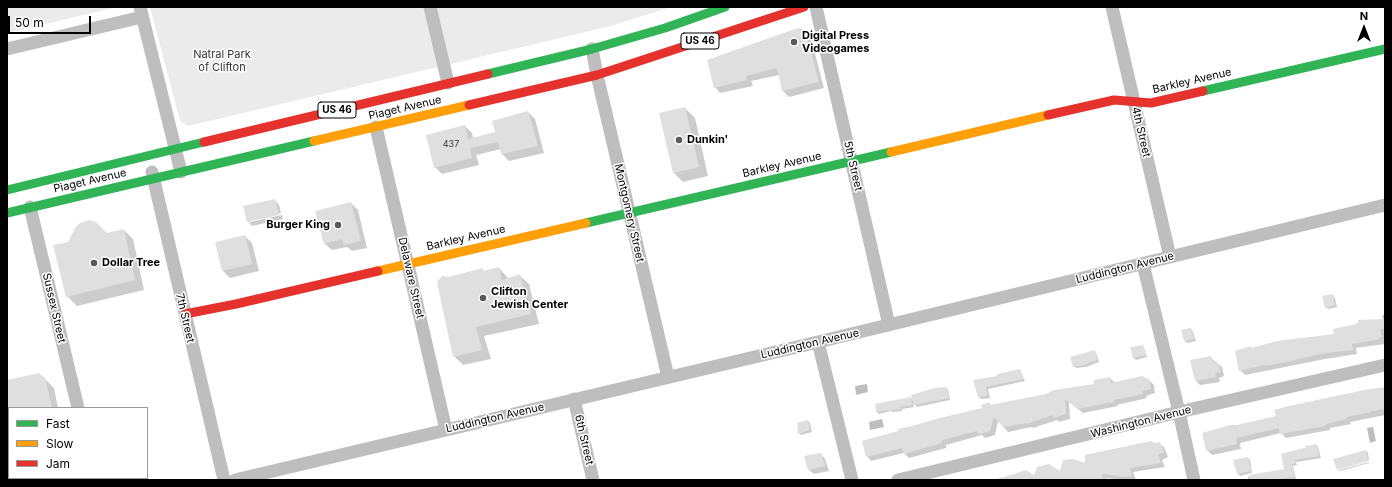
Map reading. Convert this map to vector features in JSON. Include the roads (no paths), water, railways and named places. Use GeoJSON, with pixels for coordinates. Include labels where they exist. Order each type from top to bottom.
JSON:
{"type":"FeatureCollection","features":[{"type":"Feature","properties":{"kind":"main road","name":"Piaget Avenue"},"geometry":{"type":"LineString","coordinates":[[7,190],[592,49],[665,28],[726,7]]}},
{"type":"Feature","properties":{"kind":"main road","name":"Piaget Avenue"},"geometry":{"type":"LineString","coordinates":[[7,213],[596,75],[804,7]]}},
{"type":"Feature","properties":{"kind":"main road","name":"Barkley Avenue"},"geometry":{"type":"LineString","coordinates":[[184,314],[236,304],[1114,100],[1151,103],[1385,49]]}},
{"type":"Feature","properties":{"kind":"street"},"geometry":{"type":"LineString","coordinates":[[430,7],[448,83]]}},
{"type":"Feature","properties":{"kind":"street"},"geometry":{"type":"LineString","coordinates":[[726,7],[732,31]]}},
{"type":"Feature","properties":{"kind":"street","name":"5th Street"},"geometry":{"type":"LineString","coordinates":[[816,7],[889,325]]}},
{"type":"Feature","properties":{"kind":"street","name":"4th Street"},"geometry":{"type":"LineString","coordinates":[[1112,7],[1170,257]]}},
{"type":"Feature","properties":{"kind":"street"},"geometry":{"type":"LineString","coordinates":[[7,49],[141,12],[181,172]]}},
{"type":"Feature","properties":{"kind":"street","name":"Montgomery Street"},"geometry":{"type":"LineString","coordinates":[[592,49],[596,75],[668,377]]}},
{"type":"Feature","properties":{"kind":"street","name":"Delaware Street"},"geometry":{"type":"LineString","coordinates":[[376,127],[446,430]]}},
{"type":"Feature","properties":{"kind":"street","name":"7th Street"},"geometry":{"type":"LineString","coordinates":[[148,156],[224,480]]}},
{"type":"Feature","properties":{"kind":"street","name":"Luddington Avenue"},"geometry":{"type":"LineString","coordinates":[[235,480],[250,478],[1385,205]]}},
{"type":"Feature","properties":{"kind":"street","name":"Sussex Street"},"geometry":{"type":"LineString","coordinates":[[30,208],[78,407]]}},
{"type":"Feature","properties":{"kind":"street"},"geometry":{"type":"LineString","coordinates":[[1143,264],[1194,480]]}},
{"type":"Feature","properties":{"kind":"street"},"geometry":{"type":"LineString","coordinates":[[818,342],[852,480]]}},
{"type":"Feature","properties":{"kind":"street","name":"Washington Avenue"},"geometry":{"type":"LineString","coordinates":[[898,480],[1179,412],[1385,365]]}},
{"type":"Feature","properties":{"kind":"street","name":"6th Street"},"geometry":{"type":"LineString","coordinates":[[574,400],[593,480]]}},
{"type":"Feature","properties":{"kind":"place","name":"Digital Press Videogames"},"geometry":{"type":"Point","coordinates":[794,42]}},
{"type":"Feature","properties":{"kind":"place","name":"Dunkin'"},"geometry":{"type":"Point","coordinates":[679,140]}},
{"type":"Feature","properties":{"kind":"place","name":"Burger King"},"geometry":{"type":"Point","coordinates":[338,225]}},
{"type":"Feature","properties":{"kind":"place","name":"Dollar Tree"},"geometry":{"type":"Point","coordinates":[94,263]}},
{"type":"Feature","properties":{"kind":"place","name":"Clifton Jewish Center"},"geometry":{"type":"Point","coordinates":[483,298]}},
{"type":"Feature","properties":{"kind":"park label","name":"Natral Park of Clifton"},"geometry":{"type":"Point","coordinates":[222,61]}}]}
